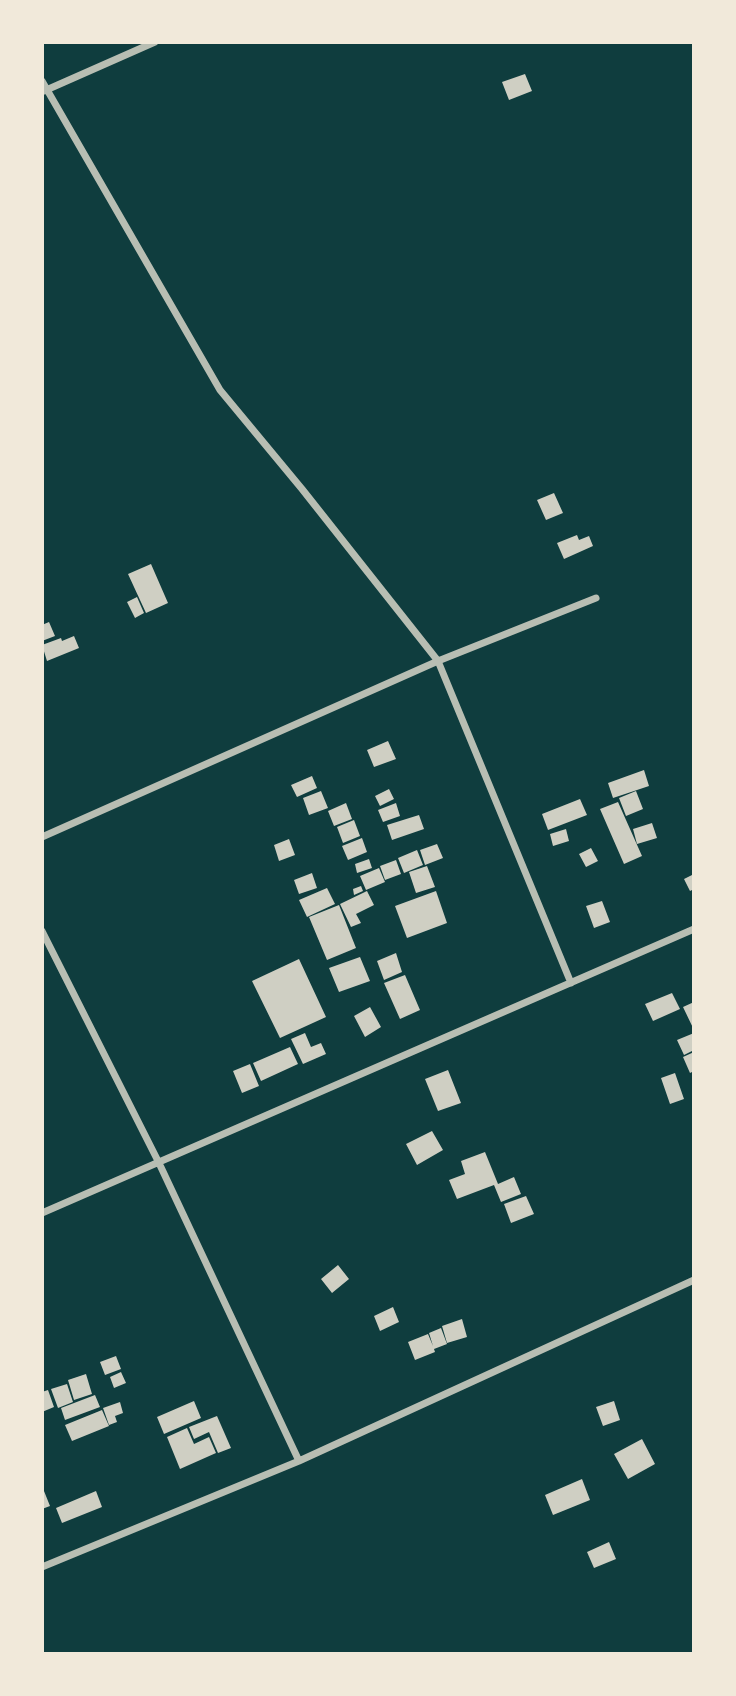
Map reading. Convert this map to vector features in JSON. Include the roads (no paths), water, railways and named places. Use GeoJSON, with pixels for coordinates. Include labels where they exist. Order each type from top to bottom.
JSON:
{"type":"FeatureCollection","features":[{"type":"Feature","properties":{"kind":"street"},"geometry":{"type":"LineString","coordinates":[[44,91],[155,42]]}},
{"type":"Feature","properties":{"kind":"street"},"geometry":{"type":"LineString","coordinates":[[42,81],[44,91],[220,390],[438,661],[571,983]]}},
{"type":"Feature","properties":{"kind":"street"},"geometry":{"type":"LineString","coordinates":[[42,837],[438,661],[596,598]]}},
{"type":"Feature","properties":{"kind":"street"},"geometry":{"type":"LineString","coordinates":[[42,1213],[694,929]]}},
{"type":"Feature","properties":{"kind":"street"},"geometry":{"type":"LineString","coordinates":[[42,931],[159,1163],[299,1461]]}},
{"type":"Feature","properties":{"kind":"street"},"geometry":{"type":"LineString","coordinates":[[42,1567],[299,1461],[694,1279]]}}]}
